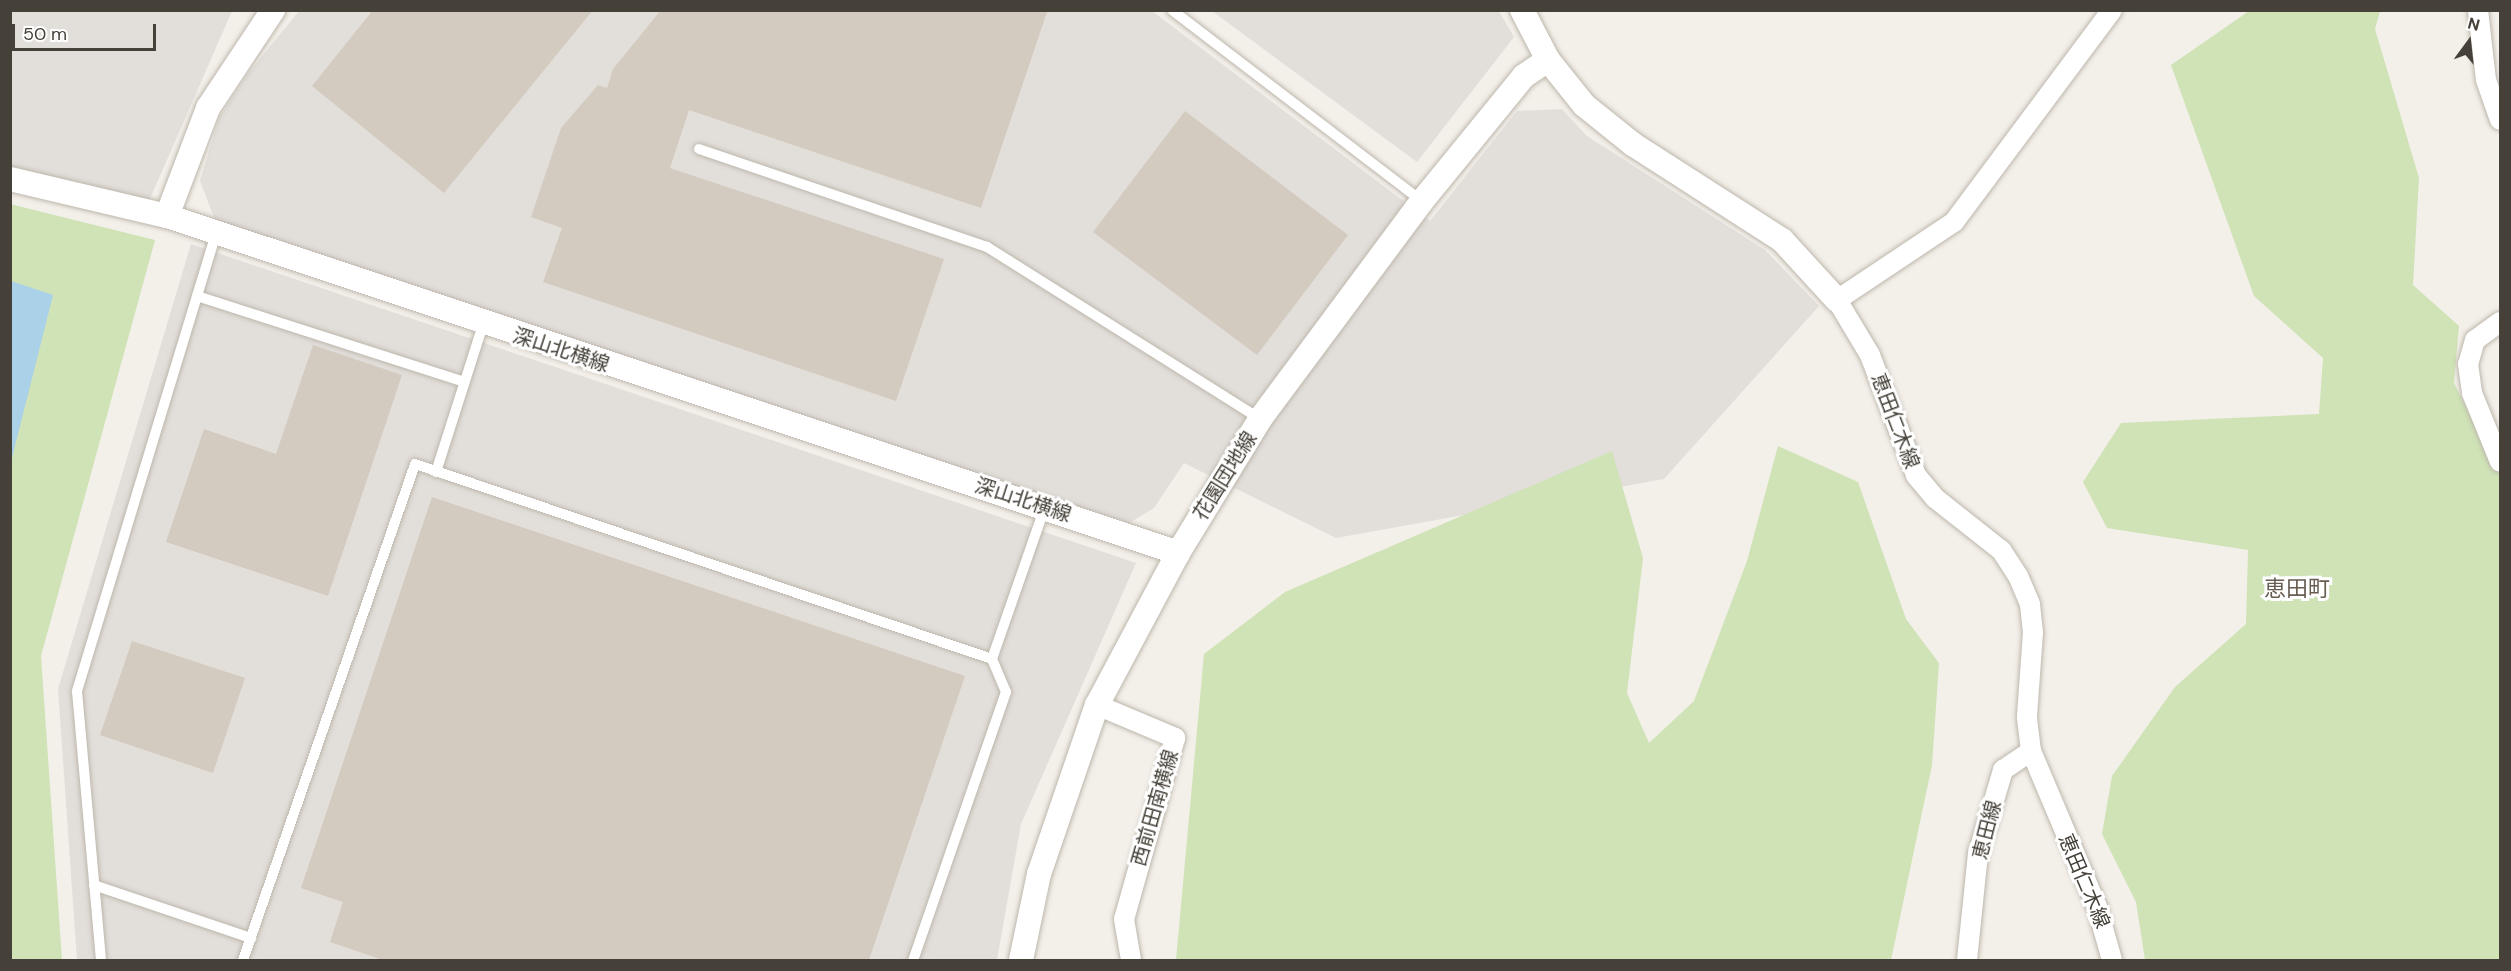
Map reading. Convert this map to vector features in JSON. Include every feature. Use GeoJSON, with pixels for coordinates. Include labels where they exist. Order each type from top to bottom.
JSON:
{"type":"FeatureCollection","features":[{"type":"Feature","properties":{"kind":"street"},"geometry":{"type":"LineString","coordinates":[[167,216],[208,108],[273,10]]}},
{"type":"Feature","properties":{"kind":"street","name":"恵田仁木線"},"geometry":{"type":"LineString","coordinates":[[1522,10],[1548,60],[1584,105],[1613,130],[1782,240],[1837,300],[1870,355],[1916,475],[1935,498],[2002,551],[2018,576],[2030,604],[2032,633],[2027,716],[2031,751],[2097,907],[2112,960]]}},
{"type":"Feature","properties":{"kind":"street"},"geometry":{"type":"LineString","coordinates":[[1837,300],[1954,222],[2112,10]]}},
{"type":"Feature","properties":{"kind":"street"},"geometry":{"type":"LineString","coordinates":[[2478,10],[2486,80],[2500,120]]}},
{"type":"Feature","properties":{"kind":"street","name":"花園団地線"},"geometry":{"type":"LineString","coordinates":[[1021,960],[1039,874],[1098,705],[1178,553],[1260,419],[1422,201],[1524,76],[1548,60]]}},
{"type":"Feature","properties":{"kind":"street","name":"深山北横線"},"geometry":{"type":"LineString","coordinates":[[10,179],[167,216],[483,325],[1045,507],[1178,553]]}},
{"type":"Feature","properties":{"kind":"street"},"geometry":{"type":"LineString","coordinates":[[2500,322],[2475,340],[2468,364],[2472,393],[2500,462]]}},
{"type":"Feature","properties":{"kind":"street","name":"西前田南横線"},"geometry":{"type":"LineString","coordinates":[[1098,705],[1175,738],[1124,919],[1131,960]]}},
{"type":"Feature","properties":{"kind":"street","name":"恵田線"},"geometry":{"type":"LineString","coordinates":[[1967,960],[1978,854],[2003,770],[2031,751]]}},
{"type":"Feature","properties":{"kind":"lane"},"geometry":{"type":"LineString","coordinates":[[1172,10],[1422,201]]}},
{"type":"Feature","properties":{"kind":"lane"},"geometry":{"type":"LineString","coordinates":[[699,149],[987,247],[1260,419]]}},
{"type":"Feature","properties":{"kind":"lane"},"geometry":{"type":"LineString","coordinates":[[101,960],[77,692],[216,233]]}},
{"type":"Feature","properties":{"kind":"lane"},"geometry":{"type":"LineString","coordinates":[[197,296],[465,382]]}},
{"type":"Feature","properties":{"kind":"lane"},"geometry":{"type":"LineString","coordinates":[[436,472],[483,325]]}},
{"type":"Feature","properties":{"kind":"lane"},"geometry":{"type":"LineString","coordinates":[[243,960],[415,464],[992,659]]}},
{"type":"Feature","properties":{"kind":"lane"},"geometry":{"type":"LineString","coordinates":[[913,960],[1006,692],[992,659],[1045,507]]}},
{"type":"Feature","properties":{"kind":"lane"},"geometry":{"type":"LineString","coordinates":[[94,885],[251,938]]}},
{"type":"Feature","properties":{"kind":"shaded area"},"geometry":{"type":"Polygon","coordinates":[[[11,11],[232,11],[149,201],[11,171],[11,11]]]}},
{"type":"Feature","properties":{"kind":"shaded area"},"geometry":{"type":"Polygon","coordinates":[[[299,11],[1152,11],[1430,221],[1517,111],[1562,109],[1587,136],[1765,250],[1819,306],[1664,479],[1336,538],[1184,463],[1154,508],[1129,523],[215,220],[200,181],[219,118],[249,72],[299,11]]]}},
{"type":"Feature","properties":{"kind":"shaded area"},"geometry":{"type":"Polygon","coordinates":[[[1212,11],[1499,11],[1514,37],[1417,162],[1212,11]]]}},
{"type":"Feature","properties":{"kind":"shaded area"},"geometry":{"type":"Polygon","coordinates":[[[191,244],[1136,563],[1021,824],[997,960],[77,960],[58,689],[191,244]]]}},
{"type":"Feature","properties":{"kind":"green space"},"geometry":{"type":"Polygon","coordinates":[[[2249,11],[2380,11],[2375,29],[2419,178],[2413,285],[2459,326],[2454,383],[2500,474],[2500,960],[2145,960],[2136,902],[2102,834],[2112,776],[2175,687],[2246,624],[2248,550],[2107,528],[2083,482],[2121,423],[2319,414],[2323,358],[2254,296],[2171,65],[2249,11]]]}},
{"type":"Feature","properties":{"kind":"green space"},"geometry":{"type":"Polygon","coordinates":[[[10,204],[155,240],[41,656],[62,960],[11,960],[10,204]]]}},
{"type":"Feature","properties":{"kind":"green space"},"geometry":{"type":"Polygon","coordinates":[[[1778,446],[1858,482],[1906,619],[1939,663],[1932,765],[1891,960],[1176,960],[1204,654],[1285,592],[1612,451],[1643,558],[1627,693],[1649,743],[1694,701],[1747,561],[1778,446]]]}},
{"type":"Feature","properties":{"kind":"water"},"geometry":{"type":"Polygon","coordinates":[[[10,281],[53,295],[11,462],[10,281]]]}},
{"type":"Feature","properties":{"kind":"building"},"geometry":{"type":"Polygon","coordinates":[[[373,10],[593,10],[444,193],[312,86],[373,10]]]}},
{"type":"Feature","properties":{"kind":"building"},"geometry":{"type":"Polygon","coordinates":[[[661,10],[1047,12],[981,208],[689,110],[670,168],[944,259],[896,401],[543,282],[562,228],[531,217],[561,128],[598,85],[607,88],[613,69],[661,10]]]}},
{"type":"Feature","properties":{"kind":"building"},"geometry":{"type":"Polygon","coordinates":[[[1185,111],[1348,235],[1257,355],[1093,232],[1185,111]]]}},
{"type":"Feature","properties":{"kind":"building"},"geometry":{"type":"Polygon","coordinates":[[[313,345],[402,375],[328,596],[166,542],[204,429],[276,454],[313,345]]]}},
{"type":"Feature","properties":{"kind":"building"},"geometry":{"type":"Polygon","coordinates":[[[432,497],[965,676],[869,960],[383,960],[330,942],[343,902],[301,888],[432,497]]]}},
{"type":"Feature","properties":{"kind":"building"},"geometry":{"type":"Polygon","coordinates":[[[132,641],[245,678],[213,773],[100,735],[132,641]]]}},
{"type":"Feature","properties":{"kind":"district","name":"恵田町"},"geometry":{"type":"Point","coordinates":[2297,589]}}]}
